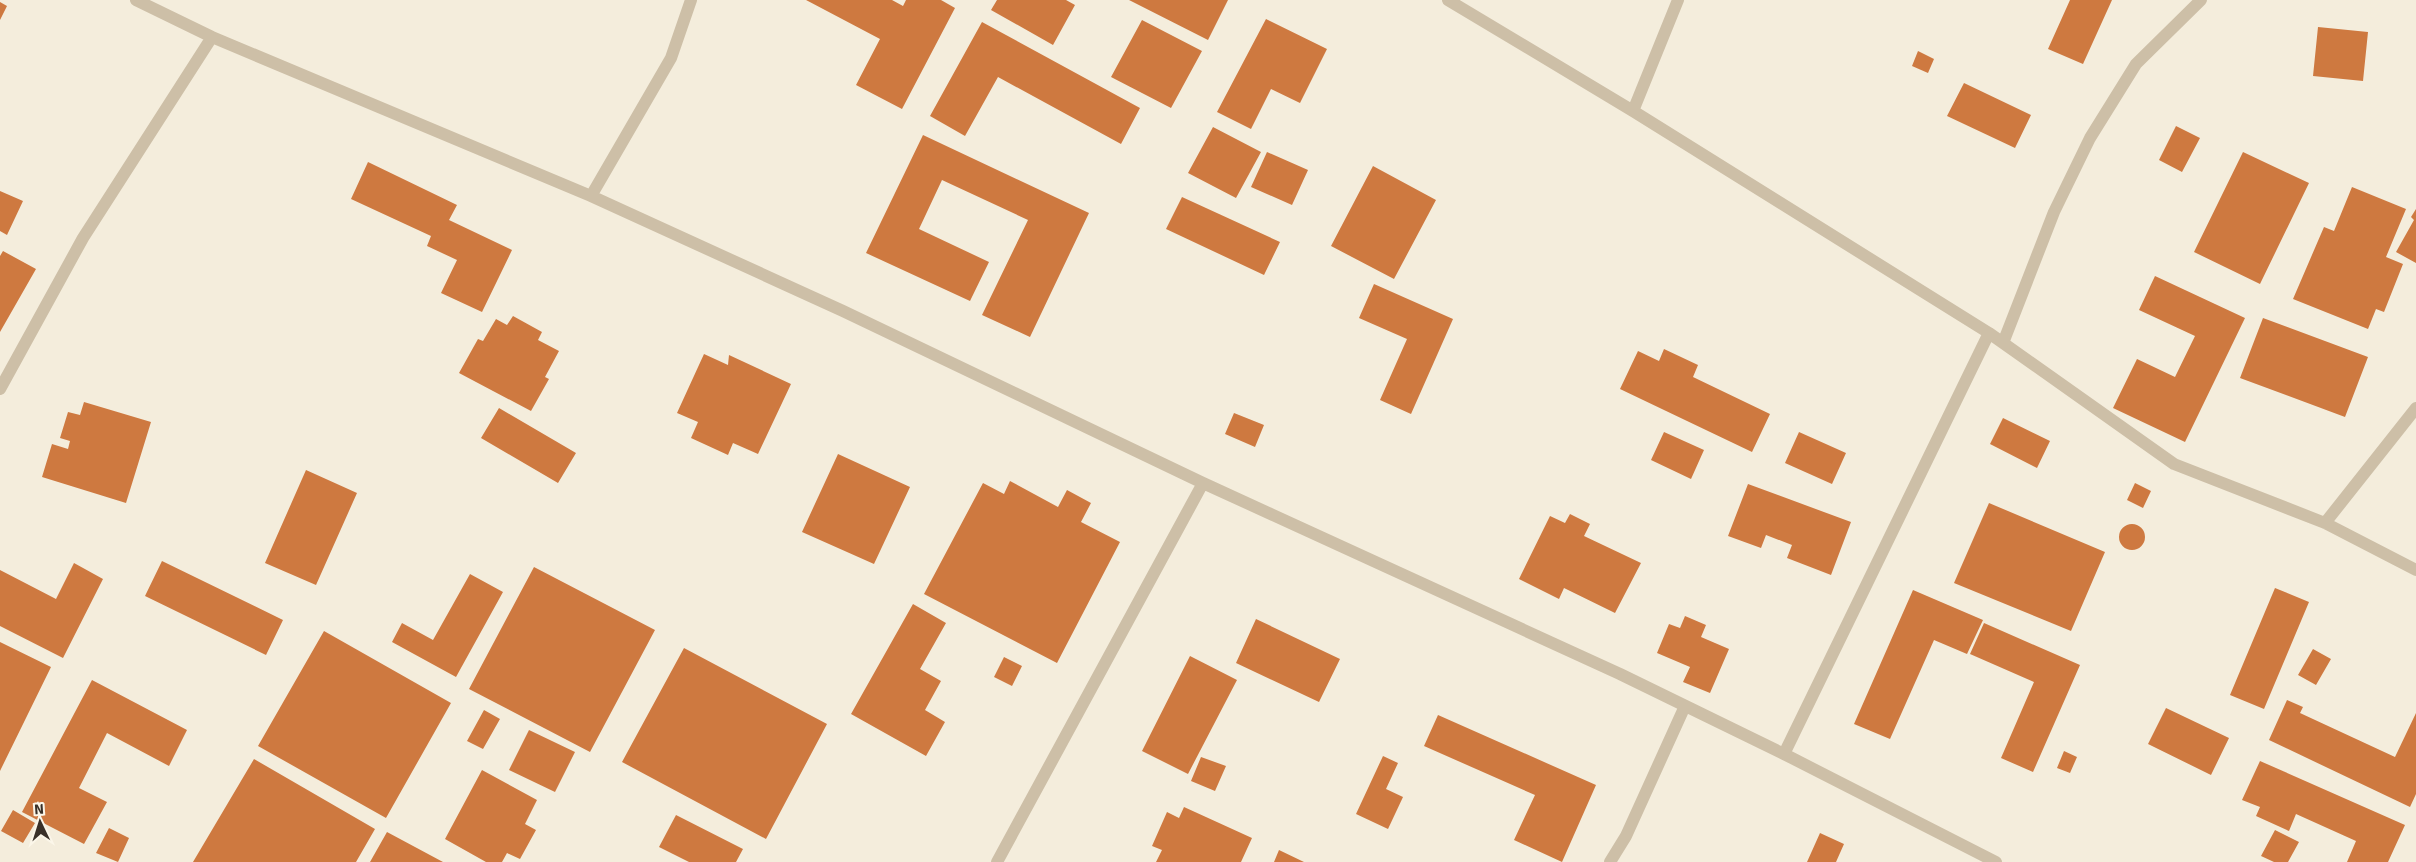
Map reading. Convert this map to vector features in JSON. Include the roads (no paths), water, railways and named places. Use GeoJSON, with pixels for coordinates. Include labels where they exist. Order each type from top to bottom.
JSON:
{"type":"FeatureCollection","features":[{"type":"Feature","properties":{"kind":"street"},"geometry":{"type":"LineString","coordinates":[[136,0],[212,37],[591,196],[842,311],[1203,483],[1620,674],[1784,754],[1996,862]]}},
{"type":"Feature","properties":{"kind":"street"},"geometry":{"type":"LineString","coordinates":[[591,196],[671,58],[691,0]]}},
{"type":"Feature","properties":{"kind":"street"},"geometry":{"type":"LineString","coordinates":[[1448,0],[1633,111],[1989,333],[2174,464],[2325,523],[2416,570]]}},
{"type":"Feature","properties":{"kind":"street"},"geometry":{"type":"LineString","coordinates":[[1633,111],[1678,0]]}},
{"type":"Feature","properties":{"kind":"street"},"geometry":{"type":"LineString","coordinates":[[2003,343],[2054,212],[2090,138],[2136,64],[2201,0]]}},
{"type":"Feature","properties":{"kind":"street"},"geometry":{"type":"LineString","coordinates":[[0,389],[83,238],[212,37]]}},
{"type":"Feature","properties":{"kind":"street"},"geometry":{"type":"LineString","coordinates":[[1784,754],[1989,333]]}},
{"type":"Feature","properties":{"kind":"street"},"geometry":{"type":"LineString","coordinates":[[2325,523],[2416,408]]}},
{"type":"Feature","properties":{"kind":"street"},"geometry":{"type":"LineString","coordinates":[[997,862],[1203,483]]}},
{"type":"Feature","properties":{"kind":"street"},"geometry":{"type":"LineString","coordinates":[[1610,862],[1626,836],[1685,706]]}}]}
